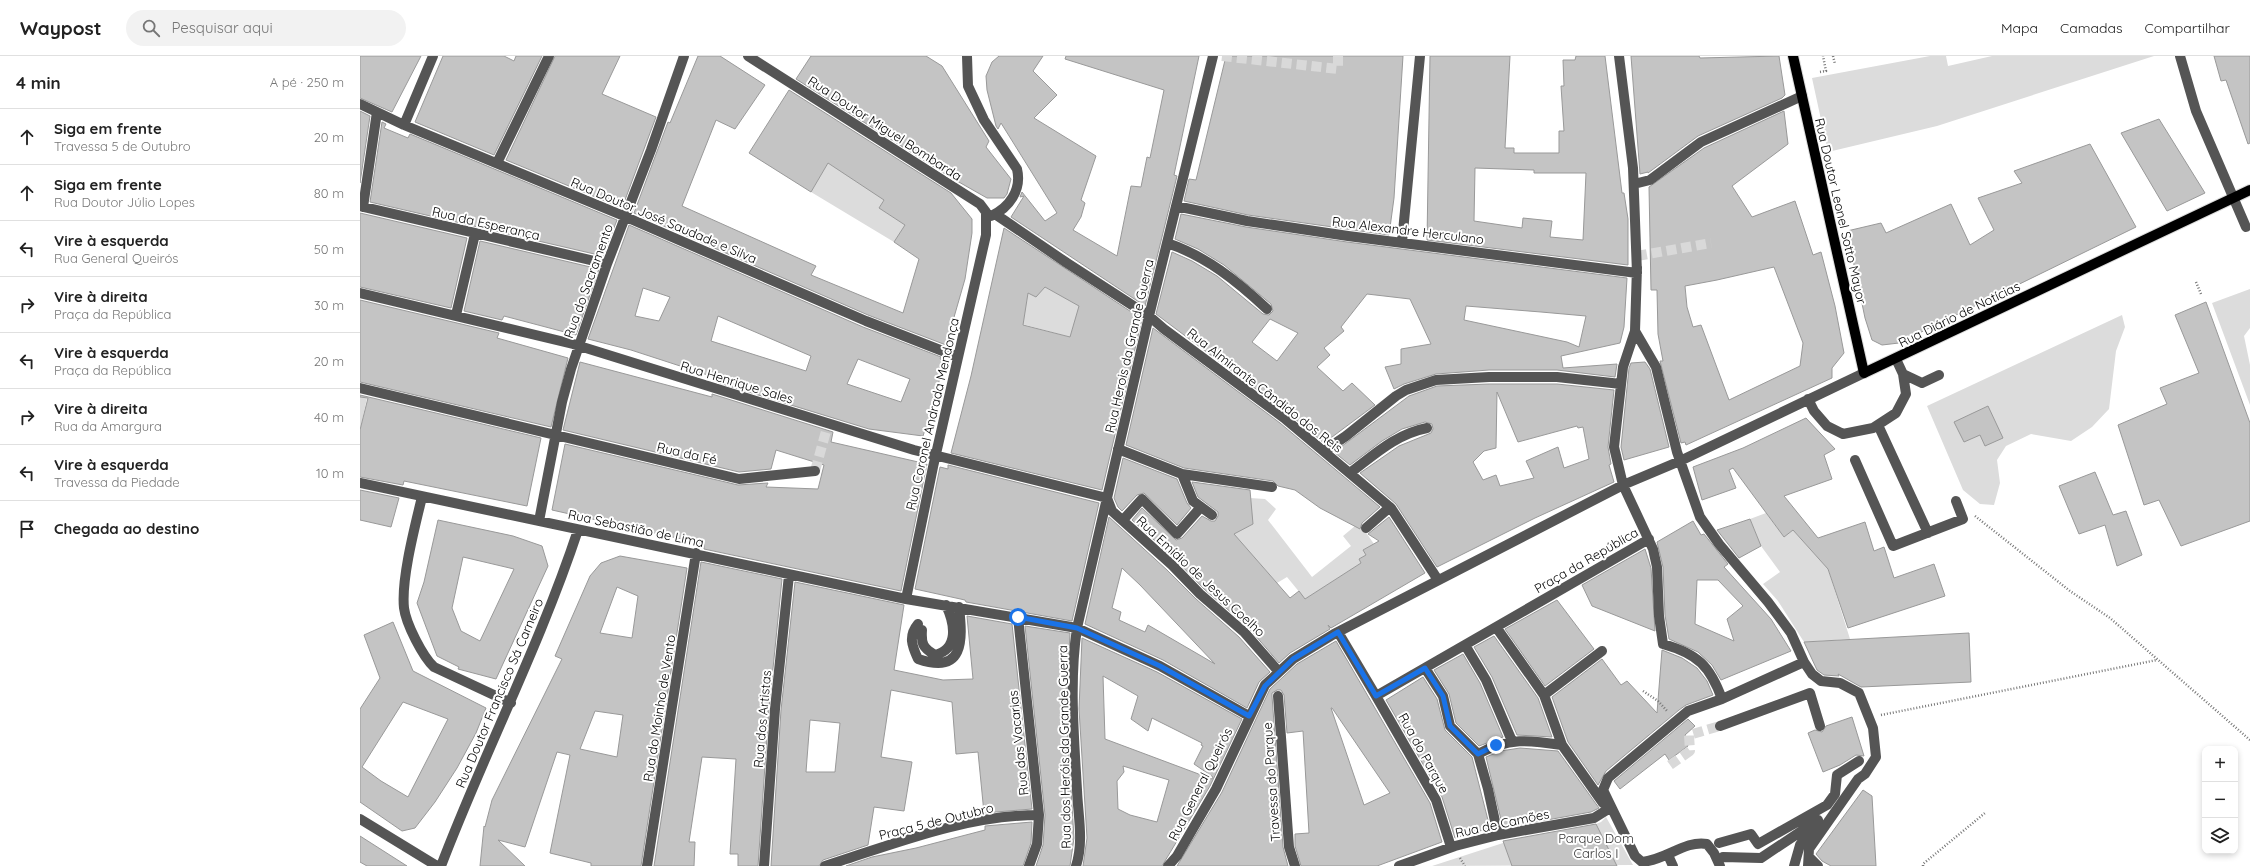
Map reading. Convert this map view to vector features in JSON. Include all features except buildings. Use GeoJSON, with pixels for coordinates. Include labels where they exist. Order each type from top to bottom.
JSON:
{"type":"FeatureCollection","features":[{"type":"Feature","properties":{"kind":"main road","name":"Rua Doutor Leonel Sotto Mayor"},"geometry":{"type":"LineString","coordinates":[[1793,56],[1864,373]]}},
{"type":"Feature","properties":{"kind":"main road","name":"Rua Diário de Notícias"},"geometry":{"type":"LineString","coordinates":[[1864,373],[1896,359],[2233,196],[2250,190]]}},
{"type":"Feature","properties":{"kind":"street"},"geometry":{"type":"LineString","coordinates":[[404,125],[433,56]]}},
{"type":"Feature","properties":{"kind":"street"},"geometry":{"type":"LineString","coordinates":[[497,163],[549,56]]}},
{"type":"Feature","properties":{"kind":"street","name":"Rua do Sacramento"},"geometry":{"type":"LineString","coordinates":[[538,521],[562,402],[579,346],[607,264],[684,56]]}},
{"type":"Feature","properties":{"kind":"street","name":"Rua Doutor Miguel Bombarda"},"geometry":{"type":"LineString","coordinates":[[748,56],[980,204],[991,216],[1149,316]]}},
{"type":"Feature","properties":{"kind":"street"},"geometry":{"type":"LineString","coordinates":[[967,56],[968,86],[984,120],[1017,169],[1019,176],[1014,196],[1008,205],[991,216]]}},
{"type":"Feature","properties":{"kind":"street","name":"Rua Herois da Grande Guerra"},"geometry":{"type":"LineString","coordinates":[[1077,628],[1149,316],[1213,56]]}},
{"type":"Feature","properties":{"kind":"street"},"geometry":{"type":"LineString","coordinates":[[1402,242],[1420,56]]}},
{"type":"Feature","properties":{"kind":"street","name":"Praça da República"},"geometry":{"type":"LineString","coordinates":[[1376,696],[1649,539],[1623,485],[1614,447],[1624,367],[1635,331],[1637,270],[1634,184],[1619,56]]}},
{"type":"Feature","properties":{"kind":"street"},"geometry":{"type":"LineString","coordinates":[[2180,56],[2196,111],[2246,227]]}},
{"type":"Feature","properties":{"kind":"street"},"geometry":{"type":"LineString","coordinates":[[1634,184],[1650,180],[1701,142],[1802,96]]}},
{"type":"Feature","properties":{"kind":"street","name":"Rua Doutor José Saudade e Silva"},"geometry":{"type":"LineString","coordinates":[[360,104],[404,125],[866,320],[958,357]]}},
{"type":"Feature","properties":{"kind":"street"},"geometry":{"type":"LineString","coordinates":[[362,207],[377,112]]}},
{"type":"Feature","properties":{"kind":"street","name":"Rua Alexandre Herculano"},"geometry":{"type":"LineString","coordinates":[[1176,206],[1247,221],[1402,242],[1637,270]]}},
{"type":"Feature","properties":{"kind":"street","name":"Rua da Esperança"},"geometry":{"type":"LineString","coordinates":[[362,207],[607,264]]}},
{"type":"Feature","properties":{"kind":"street","name":"Rua Coronel Andrada Mendonça"},"geometry":{"type":"LineString","coordinates":[[906,599],[935,456],[991,216]]}},
{"type":"Feature","properties":{"kind":"street"},"geometry":{"type":"LineString","coordinates":[[456,315],[476,234]]}},
{"type":"Feature","properties":{"kind":"street"},"geometry":{"type":"LineString","coordinates":[[1167,243],[1191,252],[1219,269],[1266,308]]}},
{"type":"Feature","properties":{"kind":"street","name":"Rua Henrique Sales"},"geometry":{"type":"LineString","coordinates":[[360,293],[579,346],[935,456],[1107,498]]}},
{"type":"Feature","properties":{"kind":"street","name":"Rua Almirante Cândido dos Reis"},"geometry":{"type":"LineString","coordinates":[[1149,316],[1164,329],[1284,418],[1390,508],[1438,580]]}},
{"type":"Feature","properties":{"kind":"street"},"geometry":{"type":"LineString","coordinates":[[1635,331],[1656,367],[1680,461],[1700,517],[1719,544],[1784,623],[1799,648],[1804,662],[1812,674],[1821,681],[1840,683],[1859,693],[1872,728],[1876,757],[1865,774],[1858,779],[1809,849],[1809,862],[1818,866]]}},
{"type":"Feature","properties":{"kind":"street"},"geometry":{"type":"LineString","coordinates":[[1808,399],[1814,411],[1827,426],[1843,434],[1873,428],[1896,414],[1906,394],[1903,374],[1896,359]]}},
{"type":"Feature","properties":{"kind":"street","name":"Rua Diário de Notícias"},"geometry":{"type":"LineString","coordinates":[[1623,485],[1680,461],[1864,373]]}},
{"type":"Feature","properties":{"kind":"street"},"geometry":{"type":"LineString","coordinates":[[1903,374],[1922,383],[1939,375]]}},
{"type":"Feature","properties":{"kind":"street"},"geometry":{"type":"LineString","coordinates":[[1324,451],[1346,436],[1396,396],[1406,390],[1436,380],[1489,377],[1558,377],[1621,384]]}},
{"type":"Feature","properties":{"kind":"street","name":"Rua da Fé"},"geometry":{"type":"LineString","coordinates":[[360,388],[739,479],[815,471]]}},
{"type":"Feature","properties":{"kind":"street"},"geometry":{"type":"LineString","coordinates":[[1878,425],[1928,533]]}},
{"type":"Feature","properties":{"kind":"street"},"geometry":{"type":"LineString","coordinates":[[1350,473],[1387,445],[1414,430],[1427,428]]}},
{"type":"Feature","properties":{"kind":"street"},"geometry":{"type":"LineString","coordinates":[[1118,449],[1182,474],[1272,486]]}},
{"type":"Feature","properties":{"kind":"street"},"geometry":{"type":"LineString","coordinates":[[1855,460],[1893,546],[1963,519],[1956,501]]}},
{"type":"Feature","properties":{"kind":"street"},"geometry":{"type":"LineString","coordinates":[[1182,474],[1193,501],[1212,515]]}},
{"type":"Feature","properties":{"kind":"street","name":"Rua Sebastião de Lima"},"geometry":{"type":"LineString","coordinates":[[360,483],[578,530],[696,553],[906,599],[1077,628],[1160,666],[1249,716]]}},
{"type":"Feature","properties":{"kind":"street"},"geometry":{"type":"LineString","coordinates":[[1376,696],[1338,632],[1623,485]]}},
{"type":"Feature","properties":{"kind":"street"},"geometry":{"type":"LineString","coordinates":[[422,497],[403,592],[404,610],[418,644],[426,659],[434,667],[511,703]]}},
{"type":"Feature","properties":{"kind":"street","name":"Rua Emídio de Jesus Coelho"},"geometry":{"type":"LineString","coordinates":[[1107,498],[1112,511],[1172,565],[1200,594],[1244,632],[1279,672]]}},
{"type":"Feature","properties":{"kind":"street"},"geometry":{"type":"LineString","coordinates":[[1123,520],[1142,499],[1177,534],[1201,507]]}},
{"type":"Feature","properties":{"kind":"street"},"geometry":{"type":"LineString","coordinates":[[1366,528],[1390,508]]}},
{"type":"Feature","properties":{"kind":"street","name":"Rua Doutor Francisco Sá Carneiro"},"geometry":{"type":"LineString","coordinates":[[441,866],[460,818],[511,703],[578,530]]}},
{"type":"Feature","properties":{"kind":"street"},"geometry":{"type":"LineString","coordinates":[[1649,539],[1654,549],[1657,567],[1659,616],[1663,644],[1696,657],[1707,668],[1716,682],[1722,699]]}},
{"type":"Feature","properties":{"kind":"street","name":"Rua do Moinho de Vento"},"geometry":{"type":"LineString","coordinates":[[647,866],[696,553]]}},
{"type":"Feature","properties":{"kind":"street","name":"Rua dos Artistas"},"geometry":{"type":"LineString","coordinates":[[764,866],[775,709],[789,574]]}},
{"type":"Feature","properties":{"kind":"street"},"geometry":{"type":"LineString","coordinates":[[946,605],[950,614],[953,635],[951,646],[944,652],[935,655],[924,649],[921,642],[920,627],[913,630],[911,644],[918,659],[934,664],[948,662],[960,650],[962,634],[959,607]]}},
{"type":"Feature","properties":{"kind":"street","name":"Rua das Vacarias"},"geometry":{"type":"LineString","coordinates":[[1018,617],[1039,816],[1037,844],[1029,866]]}},
{"type":"Feature","properties":{"kind":"street"},"geometry":{"type":"LineString","coordinates":[[1496,627],[1544,695],[1562,745],[1586,781],[1596,790],[1605,807],[1610,808]]}},
{"type":"Feature","properties":{"kind":"street","name":"Rua dos Heróis da Grande Guerra"},"geometry":{"type":"LineString","coordinates":[[1076,866],[1081,835],[1074,714],[1074,651],[1077,628]]}},
{"type":"Feature","properties":{"kind":"street","name":"Rua General Queirós"},"geometry":{"type":"LineString","coordinates":[[1168,866],[1177,856],[1216,788],[1249,716],[1265,686],[1279,672],[1313,645],[1338,632]]}},
{"type":"Feature","properties":{"kind":"street"},"geometry":{"type":"LineString","coordinates":[[1465,645],[1486,680],[1512,741]]}},
{"type":"Feature","properties":{"kind":"street"},"geometry":{"type":"LineString","coordinates":[[1544,695],[1602,651]]}},
{"type":"Feature","properties":{"kind":"street"},"geometry":{"type":"LineString","coordinates":[[1720,866],[1714,853],[1707,844],[1696,842],[1656,861],[1642,862],[1635,856],[1610,808],[1603,790],[1608,778],[1688,711],[1722,699],[1804,662]]}},
{"type":"Feature","properties":{"kind":"street"},"geometry":{"type":"LineString","coordinates":[[1425,668],[1443,696],[1450,726],[1478,754],[1488,789],[1498,835]]}},
{"type":"Feature","properties":{"kind":"street"},"geometry":{"type":"LineString","coordinates":[[1720,726],[1810,693],[1820,726]]}},
{"type":"Feature","properties":{"kind":"street","name":"Travessa do Parque"},"geometry":{"type":"LineString","coordinates":[[1278,696],[1289,847],[1295,866]]}},
{"type":"Feature","properties":{"kind":"street","name":"Rua do Parque"},"geometry":{"type":"LineString","coordinates":[[1376,696],[1436,800],[1451,847]]}},
{"type":"Feature","properties":{"kind":"street"},"geometry":{"type":"LineString","coordinates":[[1478,754],[1496,745],[1512,741],[1536,741],[1562,745]]}},
{"type":"Feature","properties":{"kind":"street"},"geometry":{"type":"LineString","coordinates":[[1720,843],[1751,834],[1758,844],[1827,805],[1835,794],[1837,775],[1859,761]]}},
{"type":"Feature","properties":{"kind":"street","name":"Rua de Camões"},"geometry":{"type":"LineString","coordinates":[[1398,866],[1451,847],[1498,835],[1594,818],[1610,808]]}},
{"type":"Feature","properties":{"kind":"street","name":"Praça 5 de Outubro"},"geometry":{"type":"LineString","coordinates":[[825,866],[842,864],[924,835],[982,821],[1011,816],[1039,816]]}},
{"type":"Feature","properties":{"kind":"street"},"geometry":{"type":"LineString","coordinates":[[360,819],[437,866]]}},
{"type":"Feature","properties":{"kind":"street"},"geometry":{"type":"LineString","coordinates":[[1728,866],[1723,857],[1761,858],[1818,820],[1800,846],[1794,866]]}},
{"type":"Feature","properties":{"kind":"street"},"geometry":{"type":"LineString","coordinates":[[1668,855],[1673,866]]}},
{"type":"Feature","properties":{"kind":"path"},"geometry":{"type":"LineString","coordinates":[[1820,72],[1826,71],[1823,56]]}},
{"type":"Feature","properties":{"kind":"path"},"geometry":{"type":"LineString","coordinates":[[1833,56],[1835,64]]}},
{"type":"Feature","properties":{"kind":"path"},"geometry":{"type":"LineString","coordinates":[[2196,282],[2201,294]]}},
{"type":"Feature","properties":{"kind":"path"},"geometry":{"type":"LineString","coordinates":[[1974,516],[2070,591],[2110,618],[2250,740]]}},
{"type":"Feature","properties":{"kind":"path"},"geometry":{"type":"LineString","coordinates":[[1878,716],[2157,660]]}},
{"type":"Feature","properties":{"kind":"path"},"geometry":{"type":"LineString","coordinates":[[1643,692],[1658,701]]}},
{"type":"Feature","properties":{"kind":"path"},"geometry":{"type":"LineString","coordinates":[[1923,866],[1923,864],[1985,813]]}},
{"type":"Feature","properties":{"kind":"path"},"geometry":{"type":"LineString","coordinates":[[1459,856],[1465,866]]}},
{"type":"Feature","properties":{"kind":"green space"},"geometry":{"type":"Polygon","coordinates":[[[1930,56],[1946,56],[1948,66],[1992,56],[2154,56],[1937,126],[1828,152],[1812,78],[1930,56]]]}},
{"type":"Feature","properties":{"kind":"green space"},"geometry":{"type":"Polygon","coordinates":[[[828,163],[884,199],[879,208],[905,225],[894,242],[811,192],[828,163]]]}},
{"type":"Feature","properties":{"kind":"green space"},"geometry":{"type":"Polygon","coordinates":[[[1045,287],[1085,309],[1074,324],[1070,337],[1022,324],[1028,293],[1036,296],[1045,287]]]}},
{"type":"Feature","properties":{"kind":"green space"},"geometry":{"type":"Polygon","coordinates":[[[2250,289],[2250,328],[2244,336],[2250,365],[2250,405],[2212,303],[2250,289]]]}},
{"type":"Feature","properties":{"kind":"green space"},"geometry":{"type":"Polygon","coordinates":[[[2122,315],[2125,327],[2116,351],[2109,409],[2092,427],[2071,441],[2031,434],[2006,446],[1997,460],[2000,483],[1994,505],[1980,504],[1963,490],[1927,406],[2122,315]]]}},
{"type":"Feature","properties":{"kind":"green space"},"geometry":{"type":"Polygon","coordinates":[[[360,397],[367,398],[360,430],[360,397]]]}},
{"type":"Feature","properties":{"kind":"green space"},"geometry":{"type":"Polygon","coordinates":[[[1250,498],[1265,499],[1276,509],[1268,520],[1312,577],[1351,546],[1343,536],[1355,526],[1365,531],[1374,544],[1363,550],[1366,555],[1359,559],[1361,563],[1305,599],[1287,577],[1277,583],[1221,520],[1250,498]]]}},
{"type":"Feature","properties":{"kind":"green space"},"geometry":{"type":"Polygon","coordinates":[[[1766,513],[1784,537],[1793,530],[1828,569],[1850,639],[1804,642],[1778,601],[1763,584],[1780,572],[1761,546],[1750,519],[1766,513]]]}},
{"type":"Feature","properties":{"kind":"green space","name":"Parque Dom Carlos I"},"geometry":{"type":"Polygon","coordinates":[[[1606,817],[1633,865],[1432,866],[1503,843],[1596,824],[1601,822],[1606,817]]]}},
{"type":"Feature","properties":{"kind":"tunnel"},"geometry":{"type":"LineString","coordinates":[[1222,56],[1338,69],[1338,56]]}},
{"type":"Feature","properties":{"kind":"tunnel"},"geometry":{"type":"LineString","coordinates":[[1637,256],[1711,243]]}},
{"type":"Feature","properties":{"kind":"tunnel"},"geometry":{"type":"LineString","coordinates":[[815,471],[828,424]]}},
{"type":"Feature","properties":{"kind":"tunnel"},"geometry":{"type":"LineString","coordinates":[[1670,765],[1690,751],[1689,735],[1720,726]]}},
{"type":"Feature","properties":{"kind":"route"},"geometry":{"type":"LineString","coordinates":[[1018,617],[1077,628],[1160,666],[1249,716],[1265,686],[1293,659],[1313,645],[1338,632],[1376,696],[1425,668],[1429,677],[1443,696],[1450,726],[1478,754],[1496,745]]}}]}
